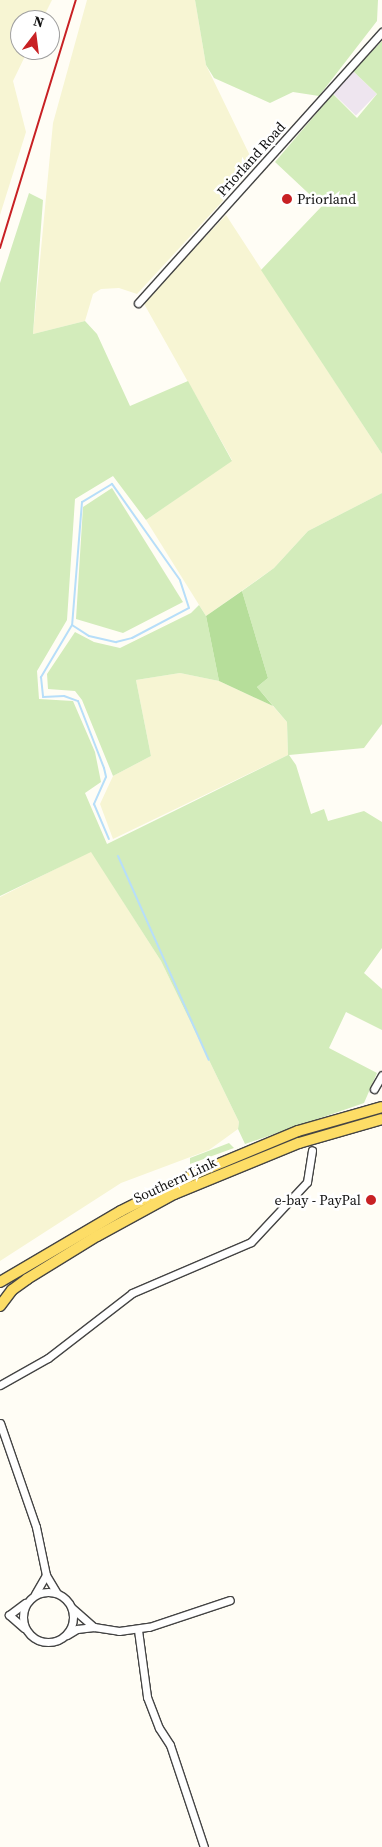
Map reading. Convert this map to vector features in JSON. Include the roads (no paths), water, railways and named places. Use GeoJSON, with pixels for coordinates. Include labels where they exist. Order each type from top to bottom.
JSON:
{"type":"FeatureCollection","features":[{"type":"Feature","properties":{"kind":"main road","name":"Southern Link"},"geometry":{"type":"LineString","coordinates":[[0,1282],[120,1211],[205,1169],[298,1131],[382,1108]]}},
{"type":"Feature","properties":{"kind":"main road","name":"Southern Link"},"geometry":{"type":"LineString","coordinates":[[0,1306],[12,1290],[27,1279],[166,1198],[249,1162],[382,1119]]}},
{"type":"Feature","properties":{"kind":"street","name":"Priorland Road"},"geometry":{"type":"LineString","coordinates":[[138,303],[382,32]]}},
{"type":"Feature","properties":{"kind":"street"},"geometry":{"type":"LineString","coordinates":[[374,1089],[382,1075]]}},
{"type":"Feature","properties":{"kind":"street"},"geometry":{"type":"LineString","coordinates":[[0,1385],[48,1358],[132,1293],[251,1242],[304,1186],[310,1172],[312,1150]]}},
{"type":"Feature","properties":{"kind":"street"},"geometry":{"type":"LineString","coordinates":[[0,1423],[36,1526],[46,1575],[57,1593],[94,1627]]}},
{"type":"Feature","properties":{"kind":"street"},"geometry":{"type":"LineString","coordinates":[[9,1616],[35,1595],[46,1575]]}},
{"type":"Feature","properties":{"kind":"street"},"geometry":{"type":"LineString","coordinates":[[35,1595],[57,1593]]}},
{"type":"Feature","properties":{"kind":"street"},"geometry":{"type":"LineString","coordinates":[[0,1615],[9,1616],[36,1639],[50,1642],[77,1629],[94,1627],[138,1630],[230,1600]]}},
{"type":"Feature","properties":{"kind":"street"},"geometry":{"type":"LineString","coordinates":[[27,1632],[22,1616],[28,1601]]}},
{"type":"Feature","properties":{"kind":"street"},"geometry":{"type":"LineString","coordinates":[[67,1635],[73,1622],[72,1608]]}},
{"type":"Feature","properties":{"kind":"street"},"geometry":{"type":"LineString","coordinates":[[138,1630],[147,1697],[170,1745],[204,1847]]}},
{"type":"Feature","properties":{"kind":"waterway"},"geometry":{"type":"LineString","coordinates":[[72,625],[89,636],[116,642],[132,638],[189,608],[180,580],[112,484],[82,502],[72,625],[41,677],[43,697],[64,696],[78,701],[104,768],[106,777],[94,804],[109,839]]}},
{"type":"Feature","properties":{"kind":"waterway"},"geometry":{"type":"LineString","coordinates":[[118,856],[209,1060]]}},
{"type":"Feature","properties":{"kind":"railway"},"geometry":{"type":"LineString","coordinates":[[0,248],[76,0]]}},
{"type":"Feature","properties":{"kind":"place","name":"Priorland"},"geometry":{"type":"Point","coordinates":[287,199]}},
{"type":"Feature","properties":{"kind":"place","name":"e-bay - PayPal"},"geometry":{"type":"Point","coordinates":[371,1200]}}]}
